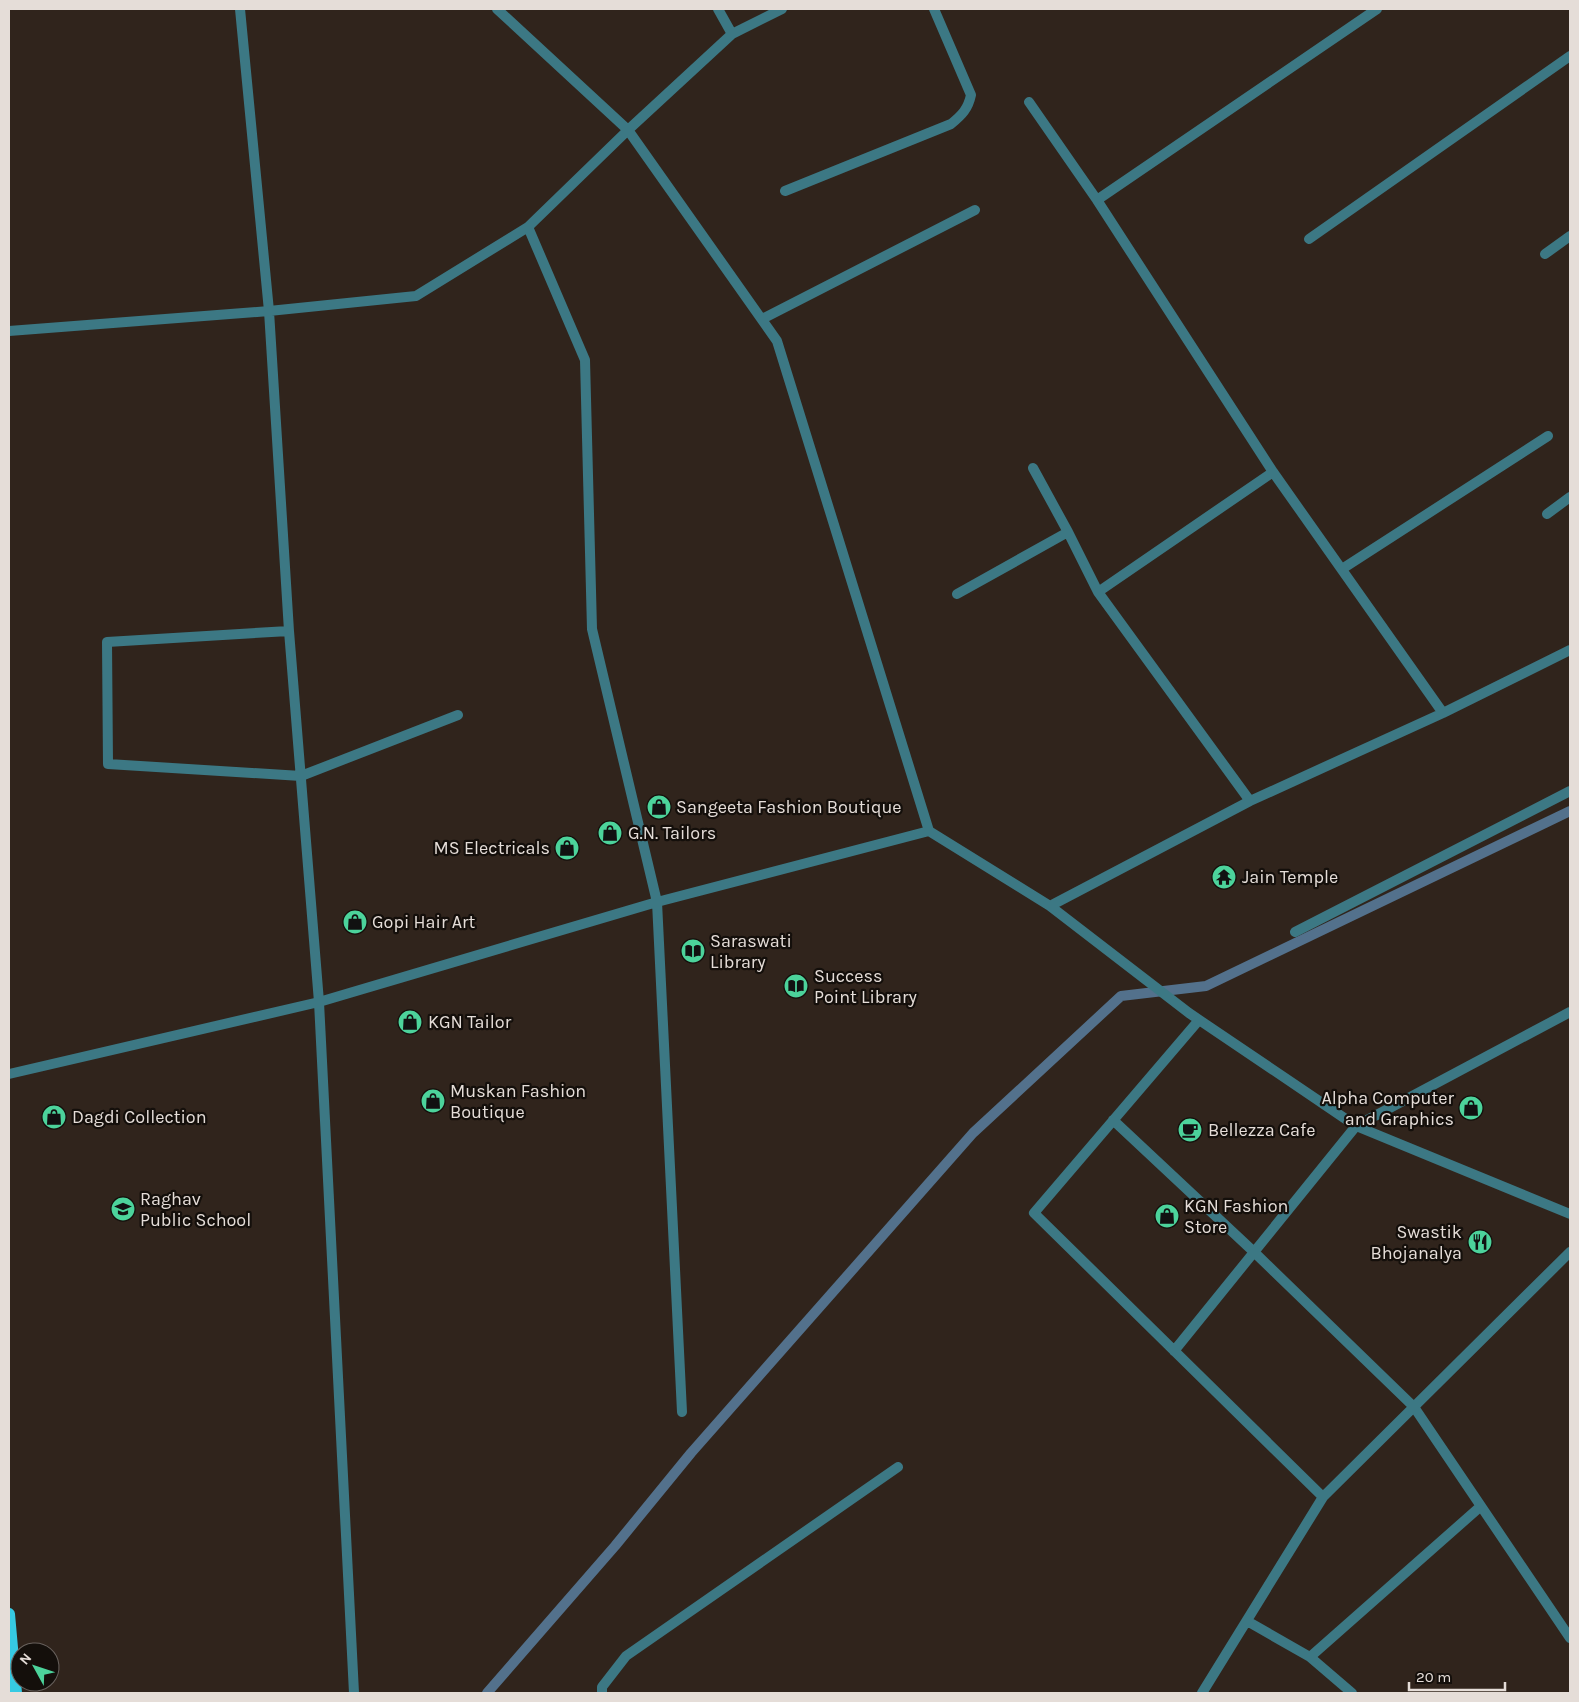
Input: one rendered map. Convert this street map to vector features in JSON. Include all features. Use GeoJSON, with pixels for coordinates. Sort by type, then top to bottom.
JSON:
{"type":"FeatureCollection","features":[{"type":"Feature","properties":{"kind":"main road"},"geometry":{"type":"LineString","coordinates":[[9,1614],[16,1693]]}},
{"type":"Feature","properties":{"kind":"street"},"geometry":{"type":"LineString","coordinates":[[240,9],[270,312],[289,631],[319,1002],[354,1693]]}},
{"type":"Feature","properties":{"kind":"street"},"geometry":{"type":"LineString","coordinates":[[497,9],[628,130],[777,341],[929,831],[1050,906],[1189,1013],[1356,1126],[1570,1214]]}},
{"type":"Feature","properties":{"kind":"street"},"geometry":{"type":"LineString","coordinates":[[718,9],[732,34]]}},
{"type":"Feature","properties":{"kind":"street"},"geometry":{"type":"LineString","coordinates":[[9,330],[270,312],[416,296],[528,228],[628,130],[732,34],[782,9]]}},
{"type":"Feature","properties":{"kind":"street"},"geometry":{"type":"LineString","coordinates":[[785,192],[951,124],[964,114],[971,95],[934,9]]}},
{"type":"Feature","properties":{"kind":"street"},"geometry":{"type":"LineString","coordinates":[[1097,200],[1377,9]]}},
{"type":"Feature","properties":{"kind":"street"},"geometry":{"type":"LineString","coordinates":[[1309,239],[1570,56]]}},
{"type":"Feature","properties":{"kind":"street"},"geometry":{"type":"LineString","coordinates":[[1029,102],[1097,200],[1273,472],[1443,713]]}},
{"type":"Feature","properties":{"kind":"street"},"geometry":{"type":"LineString","coordinates":[[762,319],[975,210]]}},
{"type":"Feature","properties":{"kind":"street"},"geometry":{"type":"LineString","coordinates":[[528,228],[585,360],[592,629],[656,902],[682,1412]]}},
{"type":"Feature","properties":{"kind":"street"},"geometry":{"type":"LineString","coordinates":[[1545,254],[1570,236]]}},
{"type":"Feature","properties":{"kind":"street"},"geometry":{"type":"LineString","coordinates":[[1342,569],[1548,436]]}},
{"type":"Feature","properties":{"kind":"street"},"geometry":{"type":"LineString","coordinates":[[1033,468],[1098,592],[1250,802]]}},
{"type":"Feature","properties":{"kind":"street"},"geometry":{"type":"LineString","coordinates":[[1098,592],[1273,472]]}},
{"type":"Feature","properties":{"kind":"street"},"geometry":{"type":"LineString","coordinates":[[1548,514],[1570,497]]}},
{"type":"Feature","properties":{"kind":"street"},"geometry":{"type":"LineString","coordinates":[[957,594],[1068,532]]}},
{"type":"Feature","properties":{"kind":"street"},"geometry":{"type":"LineString","coordinates":[[289,631],[106,642],[108,764],[301,776],[458,715]]}},
{"type":"Feature","properties":{"kind":"street"},"geometry":{"type":"LineString","coordinates":[[1050,906],[1250,802],[1443,713],[1570,650]]}},
{"type":"Feature","properties":{"kind":"street"},"geometry":{"type":"LineString","coordinates":[[1295,932],[1570,791]]}},
{"type":"Feature","properties":{"kind":"street"},"geometry":{"type":"LineString","coordinates":[[9,1074],[319,1002],[656,902],[929,831]]}},
{"type":"Feature","properties":{"kind":"street"},"geometry":{"type":"LineString","coordinates":[[1174,1351],[1356,1126],[1570,1012]]}},
{"type":"Feature","properties":{"kind":"street"},"geometry":{"type":"LineString","coordinates":[[1199,1020],[1034,1213],[1323,1497]]}},
{"type":"Feature","properties":{"kind":"street"},"geometry":{"type":"LineString","coordinates":[[1113,1120],[1254,1252],[1414,1407],[1570,1638]]}},
{"type":"Feature","properties":{"kind":"street"},"geometry":{"type":"LineString","coordinates":[[1202,1693],[1323,1497],[1570,1252]]}},
{"type":"Feature","properties":{"kind":"street"},"geometry":{"type":"LineString","coordinates":[[602,1693],[602,1687],[626,1656],[898,1467]]}},
{"type":"Feature","properties":{"kind":"street"},"geometry":{"type":"LineString","coordinates":[[1310,1657],[1480,1506]]}},
{"type":"Feature","properties":{"kind":"street"},"geometry":{"type":"LineString","coordinates":[[1247,1621],[1310,1657],[1352,1693]]}},
{"type":"Feature","properties":{"kind":"waterway"},"geometry":{"type":"LineString","coordinates":[[487,1693],[615,1546],[691,1453],[973,1133],[1121,996],[1206,986],[1570,811]]}},
{"type":"Feature","properties":{"kind":"place","name":"Sangeeta Fashion Boutique"},"geometry":{"type":"Point","coordinates":[659,807]}},
{"type":"Feature","properties":{"kind":"place","name":"G.N. Tailors"},"geometry":{"type":"Point","coordinates":[610,833]}},
{"type":"Feature","properties":{"kind":"place","name":"MS Electricals"},"geometry":{"type":"Point","coordinates":[567,848]}},
{"type":"Feature","properties":{"kind":"place","name":"Jain Temple"},"geometry":{"type":"Point","coordinates":[1224,877]}},
{"type":"Feature","properties":{"kind":"place","name":"Gopi Hair Art"},"geometry":{"type":"Point","coordinates":[355,922]}},
{"type":"Feature","properties":{"kind":"place","name":"Saraswati Library"},"geometry":{"type":"Point","coordinates":[693,951]}},
{"type":"Feature","properties":{"kind":"place","name":"Success Point Library"},"geometry":{"type":"Point","coordinates":[796,986]}},
{"type":"Feature","properties":{"kind":"place","name":"KGN Tailor"},"geometry":{"type":"Point","coordinates":[410,1022]}},
{"type":"Feature","properties":{"kind":"place","name":"Muskan Fashion Boutique"},"geometry":{"type":"Point","coordinates":[433,1101]}},
{"type":"Feature","properties":{"kind":"place","name":"Alpha Computer and Graphics"},"geometry":{"type":"Point","coordinates":[1471,1108]}},
{"type":"Feature","properties":{"kind":"place","name":"Dagdi Collection"},"geometry":{"type":"Point","coordinates":[54,1117]}},
{"type":"Feature","properties":{"kind":"place","name":"Bellezza Cafe"},"geometry":{"type":"Point","coordinates":[1190,1130]}},
{"type":"Feature","properties":{"kind":"place","name":"Raghav Public School"},"geometry":{"type":"Point","coordinates":[123,1209]}},
{"type":"Feature","properties":{"kind":"place","name":"KGN Fashion Store"},"geometry":{"type":"Point","coordinates":[1167,1216]}},
{"type":"Feature","properties":{"kind":"place","name":"Swastik Bhojanalya"},"geometry":{"type":"Point","coordinates":[1480,1242]}}]}
